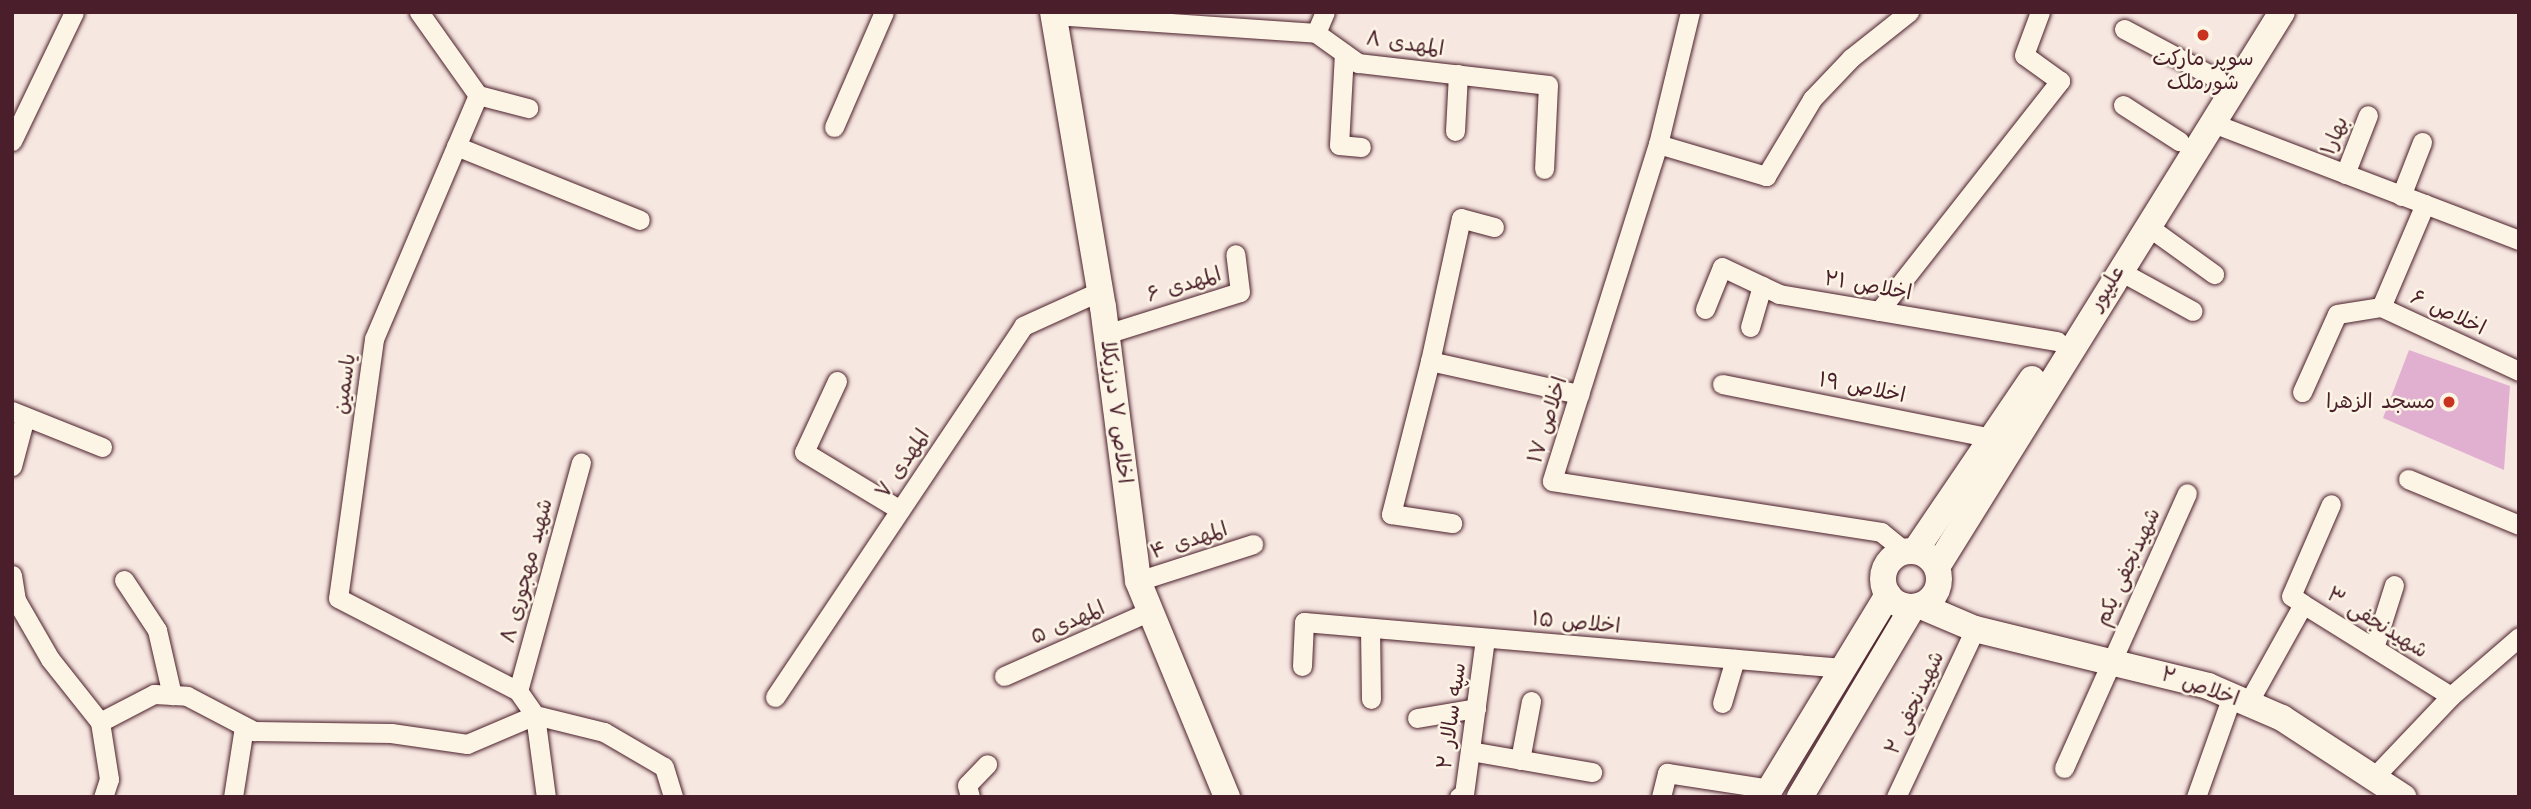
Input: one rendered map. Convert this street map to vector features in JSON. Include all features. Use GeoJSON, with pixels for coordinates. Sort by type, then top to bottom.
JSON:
{"type":"FeatureCollection","features":[{"type":"Feature","properties":{"kind":"main road","name":"علیپور"},"geometry":{"type":"LineString","coordinates":[[1937,567],[2146,225],[2202,119],[2218,79],[2260,12]]}},
{"type":"Feature","properties":{"kind":"main road","name":"علیپور"},"geometry":{"type":"LineString","coordinates":[[1888,595],[1886,569],[1911,552],[1993,438],[2057,341],[2179,141],[2202,119],[2282,12]]}},
{"type":"Feature","properties":{"kind":"main road","name":"اخلاص ۷ درزیکلا"},"geometry":{"type":"LineString","coordinates":[[1054,14],[1100,291],[1138,581],[1227,797]]}},
{"type":"Feature","properties":{"kind":"main road"},"geometry":{"type":"LineString","coordinates":[[1800,797],[1923,603],[1937,567],[1911,552]]}},
{"type":"Feature","properties":{"kind":"main road"},"geometry":{"type":"LineString","coordinates":[[1768,793],[1888,595]]}},
{"type":"Feature","properties":{"kind":"main road","name":"اخلاص ۲"},"geometry":{"type":"LineString","coordinates":[[1888,595],[1923,603],[1975,629],[2109,661],[2240,700],[2282,718],[2403,797]]}},
{"type":"Feature","properties":{"kind":"street"},"geometry":{"type":"LineString","coordinates":[[12,141],[74,12]]}},
{"type":"Feature","properties":{"kind":"street"},"geometry":{"type":"LineString","coordinates":[[419,12],[478,95],[528,108]]}},
{"type":"Feature","properties":{"kind":"street"},"geometry":{"type":"LineString","coordinates":[[834,127],[884,12]]}},
{"type":"Feature","properties":{"kind":"street"},"geometry":{"type":"LineString","coordinates":[[1054,14],[1316,33],[1325,12]]}},
{"type":"Feature","properties":{"kind":"street","name":"اخلاص ۱۷"},"geometry":{"type":"LineString","coordinates":[[1690,12],[1658,144],[1552,481],[1881,532],[1911,552]]}},
{"type":"Feature","properties":{"kind":"street"},"geometry":{"type":"LineString","coordinates":[[1658,144],[1766,176],[1812,99],[1851,58],[1909,12]]}},
{"type":"Feature","properties":{"kind":"street"},"geometry":{"type":"LineString","coordinates":[[1880,311],[2060,81],[2024,55],[2040,12]]}},
{"type":"Feature","properties":{"kind":"street"},"geometry":{"type":"LineString","coordinates":[[2124,29],[2218,79]]}},
{"type":"Feature","properties":{"kind":"street","name":"المهدی ۸"},"geometry":{"type":"LineString","coordinates":[[1316,33],[1358,63],[1548,85],[1544,169]]}},
{"type":"Feature","properties":{"kind":"street"},"geometry":{"type":"LineString","coordinates":[[1344,53],[1339,145],[1361,147]]}},
{"type":"Feature","properties":{"kind":"street"},"geometry":{"type":"LineString","coordinates":[[1454,131],[1458,75]]}},
{"type":"Feature","properties":{"kind":"street","name":"یاسمین"},"geometry":{"type":"LineString","coordinates":[[478,95],[374,339],[338,598],[518,691]]}},
{"type":"Feature","properties":{"kind":"street"},"geometry":{"type":"LineString","coordinates":[[2123,105],[2179,141]]}},
{"type":"Feature","properties":{"kind":"street","name":"بهار۱"},"geometry":{"type":"LineString","coordinates":[[2344,174],[2368,115]]}},
{"type":"Feature","properties":{"kind":"street"},"geometry":{"type":"LineString","coordinates":[[2202,119],[2519,240]]}},
{"type":"Feature","properties":{"kind":"street"},"geometry":{"type":"LineString","coordinates":[[2402,195],[2422,142]]}},
{"type":"Feature","properties":{"kind":"street"},"geometry":{"type":"LineString","coordinates":[[456,146],[640,220]]}},
{"type":"Feature","properties":{"kind":"street","name":"اخلاص ۶"},"geometry":{"type":"LineString","coordinates":[[2424,205],[2381,306],[2519,372]]}},
{"type":"Feature","properties":{"kind":"street"},"geometry":{"type":"LineString","coordinates":[[1452,523],[1391,514],[1430,361],[1461,218],[1494,227]]}},
{"type":"Feature","properties":{"kind":"street"},"geometry":{"type":"LineString","coordinates":[[2146,225],[2214,274]]}},
{"type":"Feature","properties":{"kind":"street","name":"المهدی ۶"},"geometry":{"type":"LineString","coordinates":[[1106,334],[1240,292],[1235,254]]}},
{"type":"Feature","properties":{"kind":"street","name":"اخلاص ۲۱"},"geometry":{"type":"LineString","coordinates":[[1705,309],[1722,267],[1779,294],[2057,341]]}},
{"type":"Feature","properties":{"kind":"street"},"geometry":{"type":"LineString","coordinates":[[2118,270],[2193,311]]}},
{"type":"Feature","properties":{"kind":"street"},"geometry":{"type":"LineString","coordinates":[[1749,327],[1762,286]]}},
{"type":"Feature","properties":{"kind":"street","name":"المهدی ۷"},"geometry":{"type":"LineString","coordinates":[[775,697],[1023,326],[1100,291]]}},
{"type":"Feature","properties":{"kind":"street"},"geometry":{"type":"LineString","coordinates":[[2302,391],[2337,314],[2381,306]]}},
{"type":"Feature","properties":{"kind":"street"},"geometry":{"type":"LineString","coordinates":[[1430,361],[1579,394]]}},
{"type":"Feature","properties":{"kind":"street"},"geometry":{"type":"LineString","coordinates":[[837,381],[804,452],[900,510]]}},
{"type":"Feature","properties":{"kind":"street","name":"اخلاص ۱۹"},"geometry":{"type":"LineString","coordinates":[[1722,384],[1993,438]]}},
{"type":"Feature","properties":{"kind":"street"},"geometry":{"type":"LineString","coordinates":[[12,466],[19,414],[102,447]]}},
{"type":"Feature","properties":{"kind":"street","name":"شهید مهجوری ۸"},"geometry":{"type":"LineString","coordinates":[[518,691],[580,463]]}},
{"type":"Feature","properties":{"kind":"street"},"geometry":{"type":"LineString","coordinates":[[2408,479],[2519,525]]}},
{"type":"Feature","properties":{"kind":"street","name":"شهیدنجفی یکم"},"geometry":{"type":"LineString","coordinates":[[2064,768],[2109,661],[2187,493]]}},
{"type":"Feature","properties":{"kind":"street"},"geometry":{"type":"LineString","coordinates":[[2303,604],[2291,596],[2331,504]]}},
{"type":"Feature","properties":{"kind":"street","name":"المهدی ۴"},"geometry":{"type":"LineString","coordinates":[[1138,581],[1253,544]]}},
{"type":"Feature","properties":{"kind":"street"},"geometry":{"type":"LineString","coordinates":[[12,575],[16,600],[50,659],[100,722],[109,779],[103,797]]}},
{"type":"Feature","properties":{"kind":"street"},"geometry":{"type":"LineString","coordinates":[[124,580],[157,630],[172,695]]}},
{"type":"Feature","properties":{"kind":"street"},"geometry":{"type":"LineString","coordinates":[[2374,648],[2394,585]]}},
{"type":"Feature","properties":{"kind":"street","name":"شهیدنجفی ۳"},"geometry":{"type":"LineString","coordinates":[[2196,797],[2240,700],[2303,604],[2451,696]]}},
{"type":"Feature","properties":{"kind":"street","name":"المهدی ۵"},"geometry":{"type":"LineString","coordinates":[[1004,676],[1150,611]]}},
{"type":"Feature","properties":{"kind":"street","name":"اخلاص ۱۵"},"geometry":{"type":"LineString","coordinates":[[1302,666],[1304,622],[1843,668]]}},
{"type":"Feature","properties":{"kind":"street"},"geometry":{"type":"LineString","coordinates":[[1370,628],[1370,699]]}},
{"type":"Feature","properties":{"kind":"street","name":"شهیدنجفی ۲"},"geometry":{"type":"LineString","coordinates":[[1896,797],[1975,629]]}},
{"type":"Feature","properties":{"kind":"street"},"geometry":{"type":"LineString","coordinates":[[2373,778],[2451,696],[2519,637]]}},
{"type":"Feature","properties":{"kind":"street","name":"سپه سالار ۲"},"geometry":{"type":"LineString","coordinates":[[1459,797],[1471,751],[1485,639]]}},
{"type":"Feature","properties":{"kind":"street"},"geometry":{"type":"LineString","coordinates":[[1723,704],[1735,659]]}},
{"type":"Feature","properties":{"kind":"street"},"geometry":{"type":"LineString","coordinates":[[518,691],[535,715],[546,797]]}},
{"type":"Feature","properties":{"kind":"street"},"geometry":{"type":"LineString","coordinates":[[100,722],[154,694],[172,695],[187,696],[254,732],[391,733],[467,744],[535,715],[604,732],[664,766],[673,797]]}},
{"type":"Feature","properties":{"kind":"street"},"geometry":{"type":"LineString","coordinates":[[1520,760],[1531,701]]}},
{"type":"Feature","properties":{"kind":"street"},"geometry":{"type":"LineString","coordinates":[[1417,718],[1476,708]]}},
{"type":"Feature","properties":{"kind":"street"},"geometry":{"type":"LineString","coordinates":[[233,797],[244,727]]}},
{"type":"Feature","properties":{"kind":"street"},"geometry":{"type":"LineString","coordinates":[[1471,751],[1592,772]]}},
{"type":"Feature","properties":{"kind":"street"},"geometry":{"type":"LineString","coordinates":[[970,797],[967,785],[987,764]]}},
{"type":"Feature","properties":{"kind":"street"},"geometry":{"type":"LineString","coordinates":[[1661,797],[1667,773],[1768,793]]}},
{"type":"Feature","properties":{"kind":"building","name":"مسجد الزهرا"},"geometry":{"type":"Polygon","coordinates":[[[2409,350],[2510,386],[2504,470],[2383,418],[2409,350]]]}},
{"type":"Feature","properties":{"kind":"place","name":"سوپر مارکت شورملک"},"geometry":{"type":"Point","coordinates":[2203,35]}},
{"type":"Feature","properties":{"kind":"place","name":"مسجد الزهرا"},"geometry":{"type":"Point","coordinates":[2449,402]}}]}
